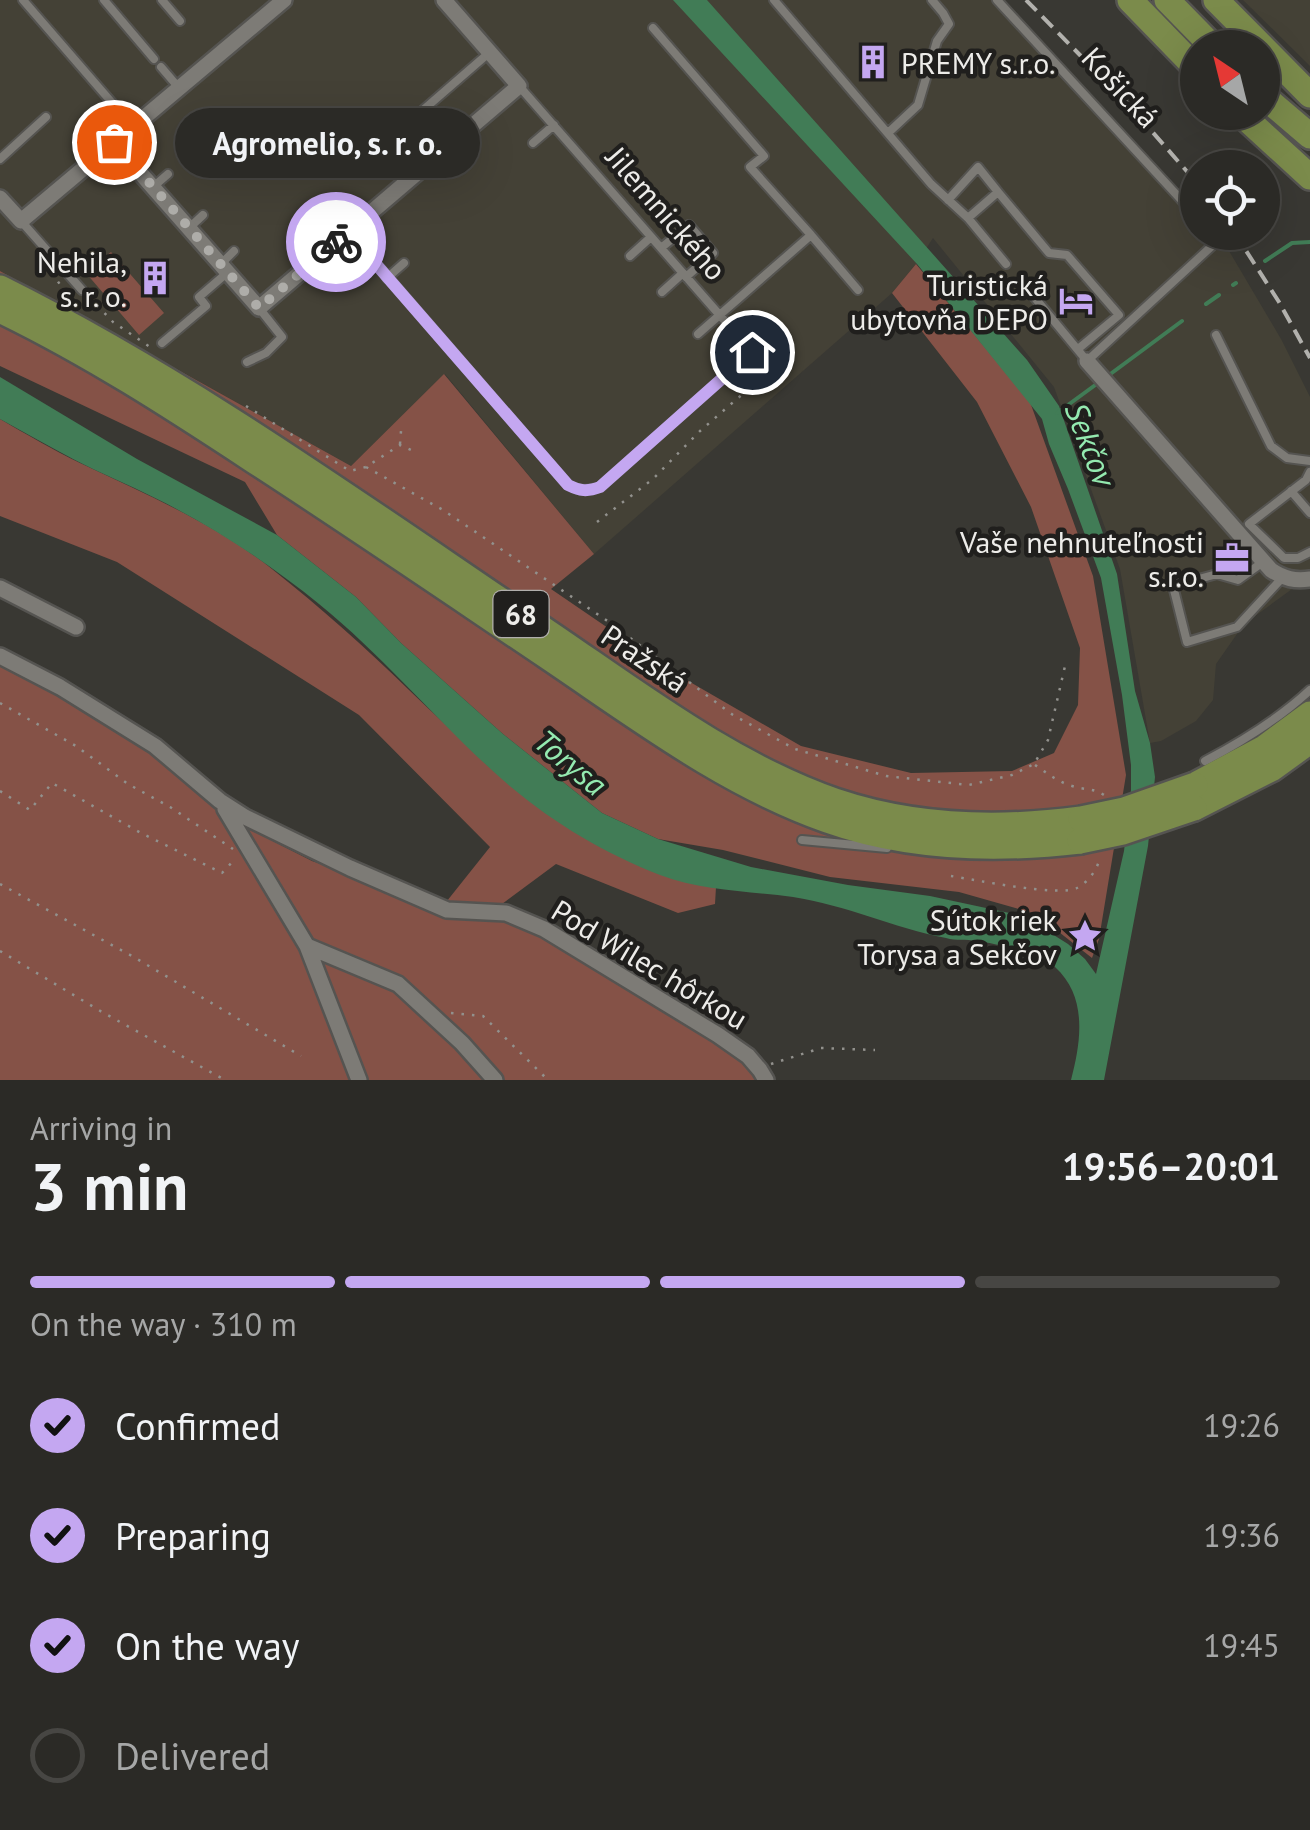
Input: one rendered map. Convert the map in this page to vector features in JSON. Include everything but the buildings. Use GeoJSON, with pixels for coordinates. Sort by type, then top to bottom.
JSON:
{"type":"FeatureCollection","features":[{"type":"Feature","properties":{"kind":"main road"},"geometry":{"type":"LineString","coordinates":[[1130,0],[1180,51]]}},
{"type":"Feature","properties":{"kind":"main road"},"geometry":{"type":"LineString","coordinates":[[1148,0],[1180,32]]}},
{"type":"Feature","properties":{"kind":"main road"},"geometry":{"type":"LineString","coordinates":[[1167,0],[1196,30]]}},
{"type":"Feature","properties":{"kind":"main road"},"geometry":{"type":"LineString","coordinates":[[1216,0],[1310,95]]}},
{"type":"Feature","properties":{"kind":"main road"},"geometry":{"type":"LineString","coordinates":[[1280,110],[1310,136]]}},
{"type":"Feature","properties":{"kind":"main road"},"geometry":{"type":"LineString","coordinates":[[1260,130],[1307,170]]}},
{"type":"Feature","properties":{"kind":"main road"},"geometry":{"type":"LineString","coordinates":[[1276,130],[1307,170]]}},
{"type":"Feature","properties":{"kind":"main road","name":"Pražská"},"geometry":{"type":"LineString","coordinates":[[0,288],[190,394],[664,735],[750,787],[828,821],[934,844],[997,848],[1081,830]]}},
{"type":"Feature","properties":{"kind":"main road","name":"Pražská"},"geometry":{"type":"LineString","coordinates":[[0,310],[113,370],[361,519]]}},
{"type":"Feature","properties":{"kind":"main road","name":"Pražská"},"geometry":{"type":"LineString","coordinates":[[475,596],[733,754],[773,774],[823,796],[869,810],[952,825],[1123,832],[1194,797],[1272,768],[1310,741]]}},
{"type":"Feature","properties":{"kind":"main road","name":"Pražská"},"geometry":{"type":"LineString","coordinates":[[1194,797],[1310,714]]}},
{"type":"Feature","properties":{"kind":"street"},"geometry":{"type":"LineString","coordinates":[[3,206],[21,221],[284,0]]}},
{"type":"Feature","properties":{"kind":"street","name":"Jilemnického"},"geometry":{"type":"LineString","coordinates":[[444,0],[519,86]]}},
{"type":"Feature","properties":{"kind":"street"},"geometry":{"type":"LineString","coordinates":[[114,142],[259,308],[519,86]]}},
{"type":"Feature","properties":{"kind":"street"},"geometry":{"type":"LineString","coordinates":[[1093,367],[1264,562],[1282,578],[1310,579]]}},
{"type":"Feature","properties":{"kind":"street"},"geometry":{"type":"LineString","coordinates":[[0,588],[76,627]]}},
{"type":"Feature","properties":{"kind":"street","name":"Pod Wilec hôrkou"},"geometry":{"type":"LineString","coordinates":[[0,656],[60,687],[155,746],[245,817],[447,910],[506,914],[544,929],[718,1035],[748,1056],[763,1075]]}},
{"type":"Feature","properties":{"kind":"street","name":"Pod Wilec hôrkou"},"geometry":{"type":"LineString","coordinates":[[220,801],[307,946],[359,1080]]}},
{"type":"Feature","properties":{"kind":"street"},"geometry":{"type":"LineString","coordinates":[[307,946],[398,984],[462,1043],[495,1080]]}},
{"type":"Feature","properties":{"kind":"lane"},"geometry":{"type":"LineString","coordinates":[[23,0],[133,127]]}},
{"type":"Feature","properties":{"kind":"lane"},"geometry":{"type":"LineString","coordinates":[[104,0],[178,88]]}},
{"type":"Feature","properties":{"kind":"lane"},"geometry":{"type":"LineString","coordinates":[[162,0],[180,22]]}},
{"type":"Feature","properties":{"kind":"lane"},"geometry":{"type":"LineString","coordinates":[[774,0],[1006,264]]}},
{"type":"Feature","properties":{"kind":"lane"},"geometry":{"type":"LineString","coordinates":[[888,132],[918,105],[937,41],[950,24],[932,0]]}},
{"type":"Feature","properties":{"kind":"lane","name":"Košická"},"geometry":{"type":"LineString","coordinates":[[998,0],[1180,198]]}},
{"type":"Feature","properties":{"kind":"lane"},"geometry":{"type":"LineString","coordinates":[[653,28],[764,156],[750,166],[858,290]]}},
{"type":"Feature","properties":{"kind":"lane"},"geometry":{"type":"LineString","coordinates":[[415,117],[490,52]]}},
{"type":"Feature","properties":{"kind":"lane","name":"Jilemnického"},"geometry":{"type":"LineString","coordinates":[[519,86],[752,352]]}},
{"type":"Feature","properties":{"kind":"lane"},"geometry":{"type":"LineString","coordinates":[[0,160],[46,117]]}},
{"type":"Feature","properties":{"kind":"lane"},"geometry":{"type":"LineString","coordinates":[[533,143],[554,126]]}},
{"type":"Feature","properties":{"kind":"lane"},"geometry":{"type":"LineString","coordinates":[[948,200],[976,164],[1049,253],[1067,255],[1119,315],[1093,367]]}},
{"type":"Feature","properties":{"kind":"lane"},"geometry":{"type":"LineString","coordinates":[[153,187],[168,174]]}},
{"type":"Feature","properties":{"kind":"lane"},"geometry":{"type":"LineString","coordinates":[[968,218],[998,192]]}},
{"type":"Feature","properties":{"kind":"lane"},"geometry":{"type":"LineString","coordinates":[[320,200],[568,485],[579,490],[600,487],[752,352]]}},
{"type":"Feature","properties":{"kind":"lane"},"geometry":{"type":"LineString","coordinates":[[189,228],[203,215]]}},
{"type":"Feature","properties":{"kind":"lane"},"geometry":{"type":"LineString","coordinates":[[21,221],[82,290]]}},
{"type":"Feature","properties":{"kind":"lane"},"geometry":{"type":"LineString","coordinates":[[302,223],[327,250]]}},
{"type":"Feature","properties":{"kind":"lane"},"geometry":{"type":"LineString","coordinates":[[661,248],[689,225],[713,253],[662,292]]}},
{"type":"Feature","properties":{"kind":"lane"},"geometry":{"type":"LineString","coordinates":[[698,334],[811,235]]}},
{"type":"Feature","properties":{"kind":"lane"},"geometry":{"type":"LineString","coordinates":[[630,256],[651,237]]}},
{"type":"Feature","properties":{"kind":"lane"},"geometry":{"type":"LineString","coordinates":[[1093,367],[1208,250]]}},
{"type":"Feature","properties":{"kind":"lane"},"geometry":{"type":"LineString","coordinates":[[159,347],[206,306],[199,297],[234,252]]}},
{"type":"Feature","properties":{"kind":"lane"},"geometry":{"type":"LineString","coordinates":[[387,278],[404,263]]}},
{"type":"Feature","properties":{"kind":"lane"},"geometry":{"type":"LineString","coordinates":[[1030,292],[1093,367]]}},
{"type":"Feature","properties":{"kind":"lane"},"geometry":{"type":"LineString","coordinates":[[248,362],[282,337],[259,308]]}},
{"type":"Feature","properties":{"kind":"lane"},"geometry":{"type":"LineString","coordinates":[[1216,335],[1271,446],[1287,458],[1310,461]]}},
{"type":"Feature","properties":{"kind":"lane"},"geometry":{"type":"LineString","coordinates":[[1310,472],[1306,480],[1249,524],[1284,558],[1298,558],[1310,552]]}},
{"type":"Feature","properties":{"kind":"lane"},"geometry":{"type":"LineString","coordinates":[[1291,491],[1310,513]]}},
{"type":"Feature","properties":{"kind":"lane"},"geometry":{"type":"LineString","coordinates":[[1264,562],[1238,580],[1218,574],[1172,586],[1187,642],[1237,628],[1282,578]]}},
{"type":"Feature","properties":{"kind":"lane"},"geometry":{"type":"LineString","coordinates":[[1205,760],[1244,740],[1310,690]]}},
{"type":"Feature","properties":{"kind":"lane"},"geometry":{"type":"LineString","coordinates":[[802,840],[903,850],[934,844]]}},
{"type":"Feature","properties":{"kind":"path"},"geometry":{"type":"LineString","coordinates":[[50,271],[78,311]]}},
{"type":"Feature","properties":{"kind":"path"},"geometry":{"type":"LineString","coordinates":[[82,290],[113,322],[159,347]]}},
{"type":"Feature","properties":{"kind":"path"},"geometry":{"type":"LineString","coordinates":[[596,522],[652,478],[768,372],[752,352]]}},
{"type":"Feature","properties":{"kind":"path"},"geometry":{"type":"LineString","coordinates":[[247,406],[350,471],[366,467],[400,445]]}},
{"type":"Feature","properties":{"kind":"path"},"geometry":{"type":"LineString","coordinates":[[400,445],[401,431]]}},
{"type":"Feature","properties":{"kind":"path"},"geometry":{"type":"LineString","coordinates":[[400,445],[411,450]]}},
{"type":"Feature","properties":{"kind":"path"},"geometry":{"type":"LineString","coordinates":[[366,467],[443,510],[609,622],[733,714],[795,748],[886,776],[969,785],[1012,775],[1034,764],[1048,740],[1065,666]]}},
{"type":"Feature","properties":{"kind":"path"},"geometry":{"type":"LineString","coordinates":[[0,704],[76,746],[240,855],[222,873],[52,783],[30,810],[0,791]]}},
{"type":"Feature","properties":{"kind":"path"},"geometry":{"type":"LineString","coordinates":[[0,884],[301,1056]]}},
{"type":"Feature","properties":{"kind":"path"},"geometry":{"type":"LineString","coordinates":[[0,952],[225,1080]]}},
{"type":"Feature","properties":{"kind":"path"},"geometry":{"type":"LineString","coordinates":[[436,1019],[452,1013],[483,1016],[548,1080]]}},
{"type":"Feature","properties":{"kind":"path"},"geometry":{"type":"LineString","coordinates":[[763,1075],[821,1048],[875,1050]]}},
{"type":"Feature","properties":{"kind":"shaded area"},"geometry":{"type":"Polygon","coordinates":[[[0,0],[1003,0],[1180,193],[1180,250],[1228,250],[1281,339],[1310,397],[1310,576],[1244,624],[1216,664],[1213,700],[1196,721],[1150,743],[1120,569],[1054,387],[933,238],[892,293],[594,554],[445,374],[351,466],[0,271],[0,0]]]}},
{"type":"Feature","properties":{"kind":"shaded area"},"geometry":{"type":"Polygon","coordinates":[[[673,0],[707,0],[1027,360],[1059,406],[1117,574],[1135,691],[1155,777],[1148,846],[1104,1080],[1071,1080],[1079,1035],[1077,1006],[1066,979],[1048,962],[1006,947],[927,934],[813,901],[676,880],[601,848],[563,826],[511,787],[344,626],[281,574],[198,521],[0,419],[0,377],[137,459],[277,535],[356,597],[503,734],[602,813],[658,839],[751,867],[1014,914],[1068,944],[1096,974],[1124,851],[1131,765],[1101,578],[1042,419],[917,264],[673,0]]]}},
{"type":"Feature","properties":{"kind":"shaded area"},"geometry":{"type":"Polygon","coordinates":[[[1243,0],[1310,0],[1310,66],[1280,36],[1280,30],[1273,30],[1243,0]]]}},
{"type":"Feature","properties":{"kind":"shaded area"},"geometry":{"type":"Polygon","coordinates":[[[111,252],[164,313],[139,335],[86,273],[111,252]]]}},
{"type":"Feature","properties":{"kind":"shaded area"},"geometry":{"type":"Polygon","coordinates":[[[916,264],[1030,402],[1093,576],[1126,775],[1099,939],[1092,958],[1036,914],[959,892],[830,877],[723,850],[658,839],[602,813],[503,734],[356,597],[277,535],[245,482],[0,366],[0,271],[351,466],[444,374],[594,554],[551,589],[671,671],[801,746],[911,773],[1012,771],[1054,753],[1078,705],[1080,648],[1031,507],[977,402],[892,293],[916,264]]]}},
{"type":"Feature","properties":{"kind":"shaded area"},"geometry":{"type":"Polygon","coordinates":[[[0,419],[179,511],[250,553],[342,628],[512,785],[568,827],[651,870],[716,887],[715,904],[678,913],[556,864],[498,907],[716,1039],[756,1070],[761,1080],[0,1080],[0,649],[44,668],[193,766],[225,812],[312,861],[443,906],[490,847],[359,715],[117,562],[0,516],[0,419]]]}},
{"type":"Feature","properties":{"kind":"waterway"},"geometry":{"type":"LineString","coordinates":[[1265,261],[1292,243],[1310,242]]}},
{"type":"Feature","properties":{"kind":"waterway"},"geometry":{"type":"LineString","coordinates":[[1206,304],[1219,295]]}},
{"type":"Feature","properties":{"kind":"waterway"},"geometry":{"type":"LineString","coordinates":[[1105,378],[1182,321]]}},
{"type":"Feature","properties":{"kind":"waterway","name":"Sekčov"},"geometry":{"type":"LineString","coordinates":[[1057,413],[1098,383]]}},
{"type":"Feature","properties":{"kind":"railway"},"geometry":{"type":"LineString","coordinates":[[1026,0],[1180,163]]}},
{"type":"Feature","properties":{"kind":"railway"},"geometry":{"type":"LineString","coordinates":[[1246,250],[1310,358]]}},
{"type":"Feature","properties":{"kind":"way so far"},"geometry":{"type":"LineString","coordinates":[[114,142],[259,308],[336,242]]}},
{"type":"Feature","properties":{"kind":"place","name":"PREMY s.r.o."},"geometry":{"type":"Point","coordinates":[873,62]}},
{"type":"Feature","properties":{"kind":"place","name":"Agromelio, s. r. o."},"geometry":{"type":"Point","coordinates":[114,142]}},
{"type":"Feature","properties":{"kind":"place","name":"Nehila, s. r. o."},"geometry":{"type":"Point","coordinates":[155,278]}},
{"type":"Feature","properties":{"kind":"place","name":"Turistická ubytovňa DEPO"},"geometry":{"type":"Point","coordinates":[1076,301]}},
{"type":"Feature","properties":{"kind":"place","name":"Vaše nehnuteľnosti s.r.o."},"geometry":{"type":"Point","coordinates":[1232,558]}},
{"type":"Feature","properties":{"kind":"place","name":"Sútok riek Torysa a Sekčov"},"geometry":{"type":"Point","coordinates":[1085,936]}},
{"type":"Feature","properties":{"kind":"route"},"geometry":{"type":"LineString","coordinates":[[336,242],[348,232],[568,485],[579,490],[600,487],[752,352]]}},
{"type":"Feature","properties":{"kind":"water label","name":"Torysa"},"geometry":{"type":"Point","coordinates":[571,762]}}]}
